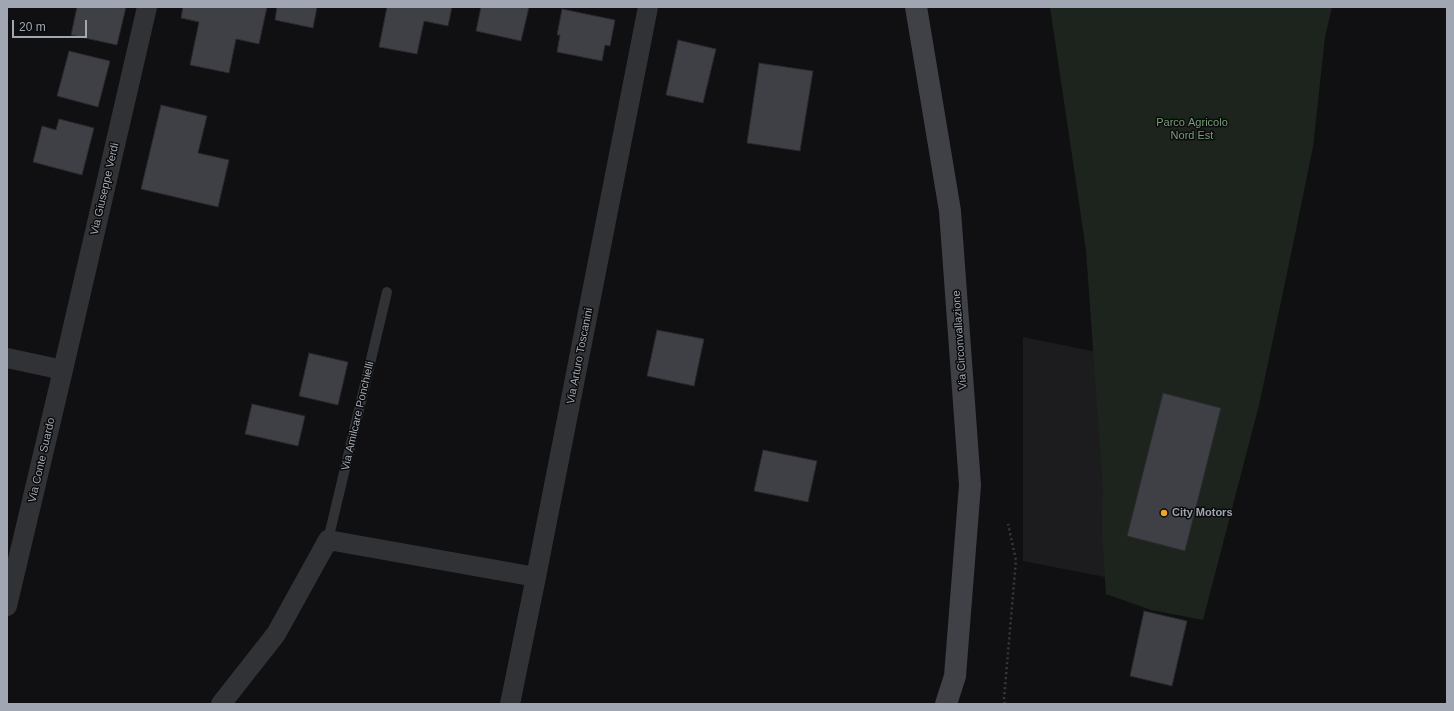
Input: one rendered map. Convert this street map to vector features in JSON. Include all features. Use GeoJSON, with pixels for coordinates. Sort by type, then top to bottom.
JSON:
{"type":"FeatureCollection","features":[{"type":"Feature","properties":{"kind":"main road","name":"Via Circonvallazione"},"geometry":{"type":"LineString","coordinates":[[916,7],[950,211],[970,484],[955,676],[946,704]]}},
{"type":"Feature","properties":{"kind":"main road","name":"Via Circonvallazione"},"geometry":{"type":"LineString","coordinates":[[955,676],[963,704]]}},
{"type":"Feature","properties":{"kind":"street","name":"Via Giuseppe Verdi"},"geometry":{"type":"LineString","coordinates":[[63,370],[147,7]]}},
{"type":"Feature","properties":{"kind":"street","name":"Via Arturo Toscanini"},"geometry":{"type":"LineString","coordinates":[[510,704],[648,7]]}},
{"type":"Feature","properties":{"kind":"street"},"geometry":{"type":"LineString","coordinates":[[7,358],[63,370]]}},
{"type":"Feature","properties":{"kind":"street","name":"Via Conte Suardo"},"geometry":{"type":"LineString","coordinates":[[7,606],[63,370]]}},
{"type":"Feature","properties":{"kind":"street"},"geometry":{"type":"LineString","coordinates":[[328,540],[536,577]]}},
{"type":"Feature","properties":{"kind":"street","name":"Via Amilcare Ponchielli"},"geometry":{"type":"LineString","coordinates":[[221,704],[276,634],[328,540]]}},
{"type":"Feature","properties":{"kind":"lane","name":"Via Amilcare Ponchielli"},"geometry":{"type":"LineString","coordinates":[[328,540],[387,292]]}},
{"type":"Feature","properties":{"kind":"path"},"geometry":{"type":"LineString","coordinates":[[1005,704],[1004,699],[1016,560],[1008,524]]}},
{"type":"Feature","properties":{"kind":"shaded area"},"geometry":{"type":"Polygon","coordinates":[[[1023,337],[1258,385],[1207,597],[1023,561],[1023,337]]]}},
{"type":"Feature","properties":{"kind":"green space","name":"Parco Agricolo Nord Est"},"geometry":{"type":"Polygon","coordinates":[[[1050,7],[1332,7],[1325,37],[1313,147],[1286,278],[1259,405],[1203,620],[1151,610],[1106,594],[1102,532],[1103,490],[1086,250],[1050,7]]]}},
{"type":"Feature","properties":{"kind":"building"},"geometry":{"type":"Polygon","coordinates":[[[77,7],[126,7],[117,45],[71,35],[77,7]]]}},
{"type":"Feature","properties":{"kind":"building"},"geometry":{"type":"Polygon","coordinates":[[[183,7],[267,7],[259,44],[236,39],[229,73],[190,65],[199,22],[181,18],[183,7]]]}},
{"type":"Feature","properties":{"kind":"building"},"geometry":{"type":"Polygon","coordinates":[[[277,7],[317,7],[313,28],[275,20],[277,7]]]}},
{"type":"Feature","properties":{"kind":"building"},"geometry":{"type":"Polygon","coordinates":[[[387,7],[452,7],[448,26],[424,21],[417,54],[379,47],[387,7]]]}},
{"type":"Feature","properties":{"kind":"building"},"geometry":{"type":"Polygon","coordinates":[[[481,7],[529,7],[521,41],[476,31],[481,7]]]}},
{"type":"Feature","properties":{"kind":"building"},"geometry":{"type":"Polygon","coordinates":[[[562,9],[615,20],[610,46],[605,45],[602,61],[557,52],[560,35],[557,35],[562,9]]]}},
{"type":"Feature","properties":{"kind":"building"},"geometry":{"type":"Polygon","coordinates":[[[678,40],[716,49],[703,103],[666,95],[678,40]]]}},
{"type":"Feature","properties":{"kind":"building"},"geometry":{"type":"Polygon","coordinates":[[[69,51],[110,61],[98,107],[57,96],[69,51]]]}},
{"type":"Feature","properties":{"kind":"building"},"geometry":{"type":"Polygon","coordinates":[[[759,63],[813,71],[800,151],[747,143],[759,63]]]}},
{"type":"Feature","properties":{"kind":"building"},"geometry":{"type":"Polygon","coordinates":[[[161,105],[207,116],[198,153],[229,160],[218,207],[141,189],[161,105]]]}},
{"type":"Feature","properties":{"kind":"building"},"geometry":{"type":"Polygon","coordinates":[[[59,119],[94,128],[82,175],[33,162],[42,126],[56,130],[59,119]]]}},
{"type":"Feature","properties":{"kind":"building"},"geometry":{"type":"Polygon","coordinates":[[[657,330],[704,339],[694,386],[647,376],[657,330]]]}},
{"type":"Feature","properties":{"kind":"building"},"geometry":{"type":"Polygon","coordinates":[[[309,353],[348,362],[338,405],[299,396],[309,353]]]}},
{"type":"Feature","properties":{"kind":"building"},"geometry":{"type":"Polygon","coordinates":[[[1163,393],[1221,408],[1185,551],[1127,536],[1163,393]]]}},
{"type":"Feature","properties":{"kind":"building"},"geometry":{"type":"Polygon","coordinates":[[[252,404],[305,416],[298,446],[245,434],[252,404]]]}},
{"type":"Feature","properties":{"kind":"building"},"geometry":{"type":"Polygon","coordinates":[[[763,450],[817,461],[808,502],[754,491],[763,450]]]}},
{"type":"Feature","properties":{"kind":"building"},"geometry":{"type":"Polygon","coordinates":[[[1144,611],[1187,621],[1172,686],[1130,676],[1144,611]]]}},
{"type":"Feature","properties":{"kind":"place","name":"City Motors"},"geometry":{"type":"Point","coordinates":[1164,513]}}]}
